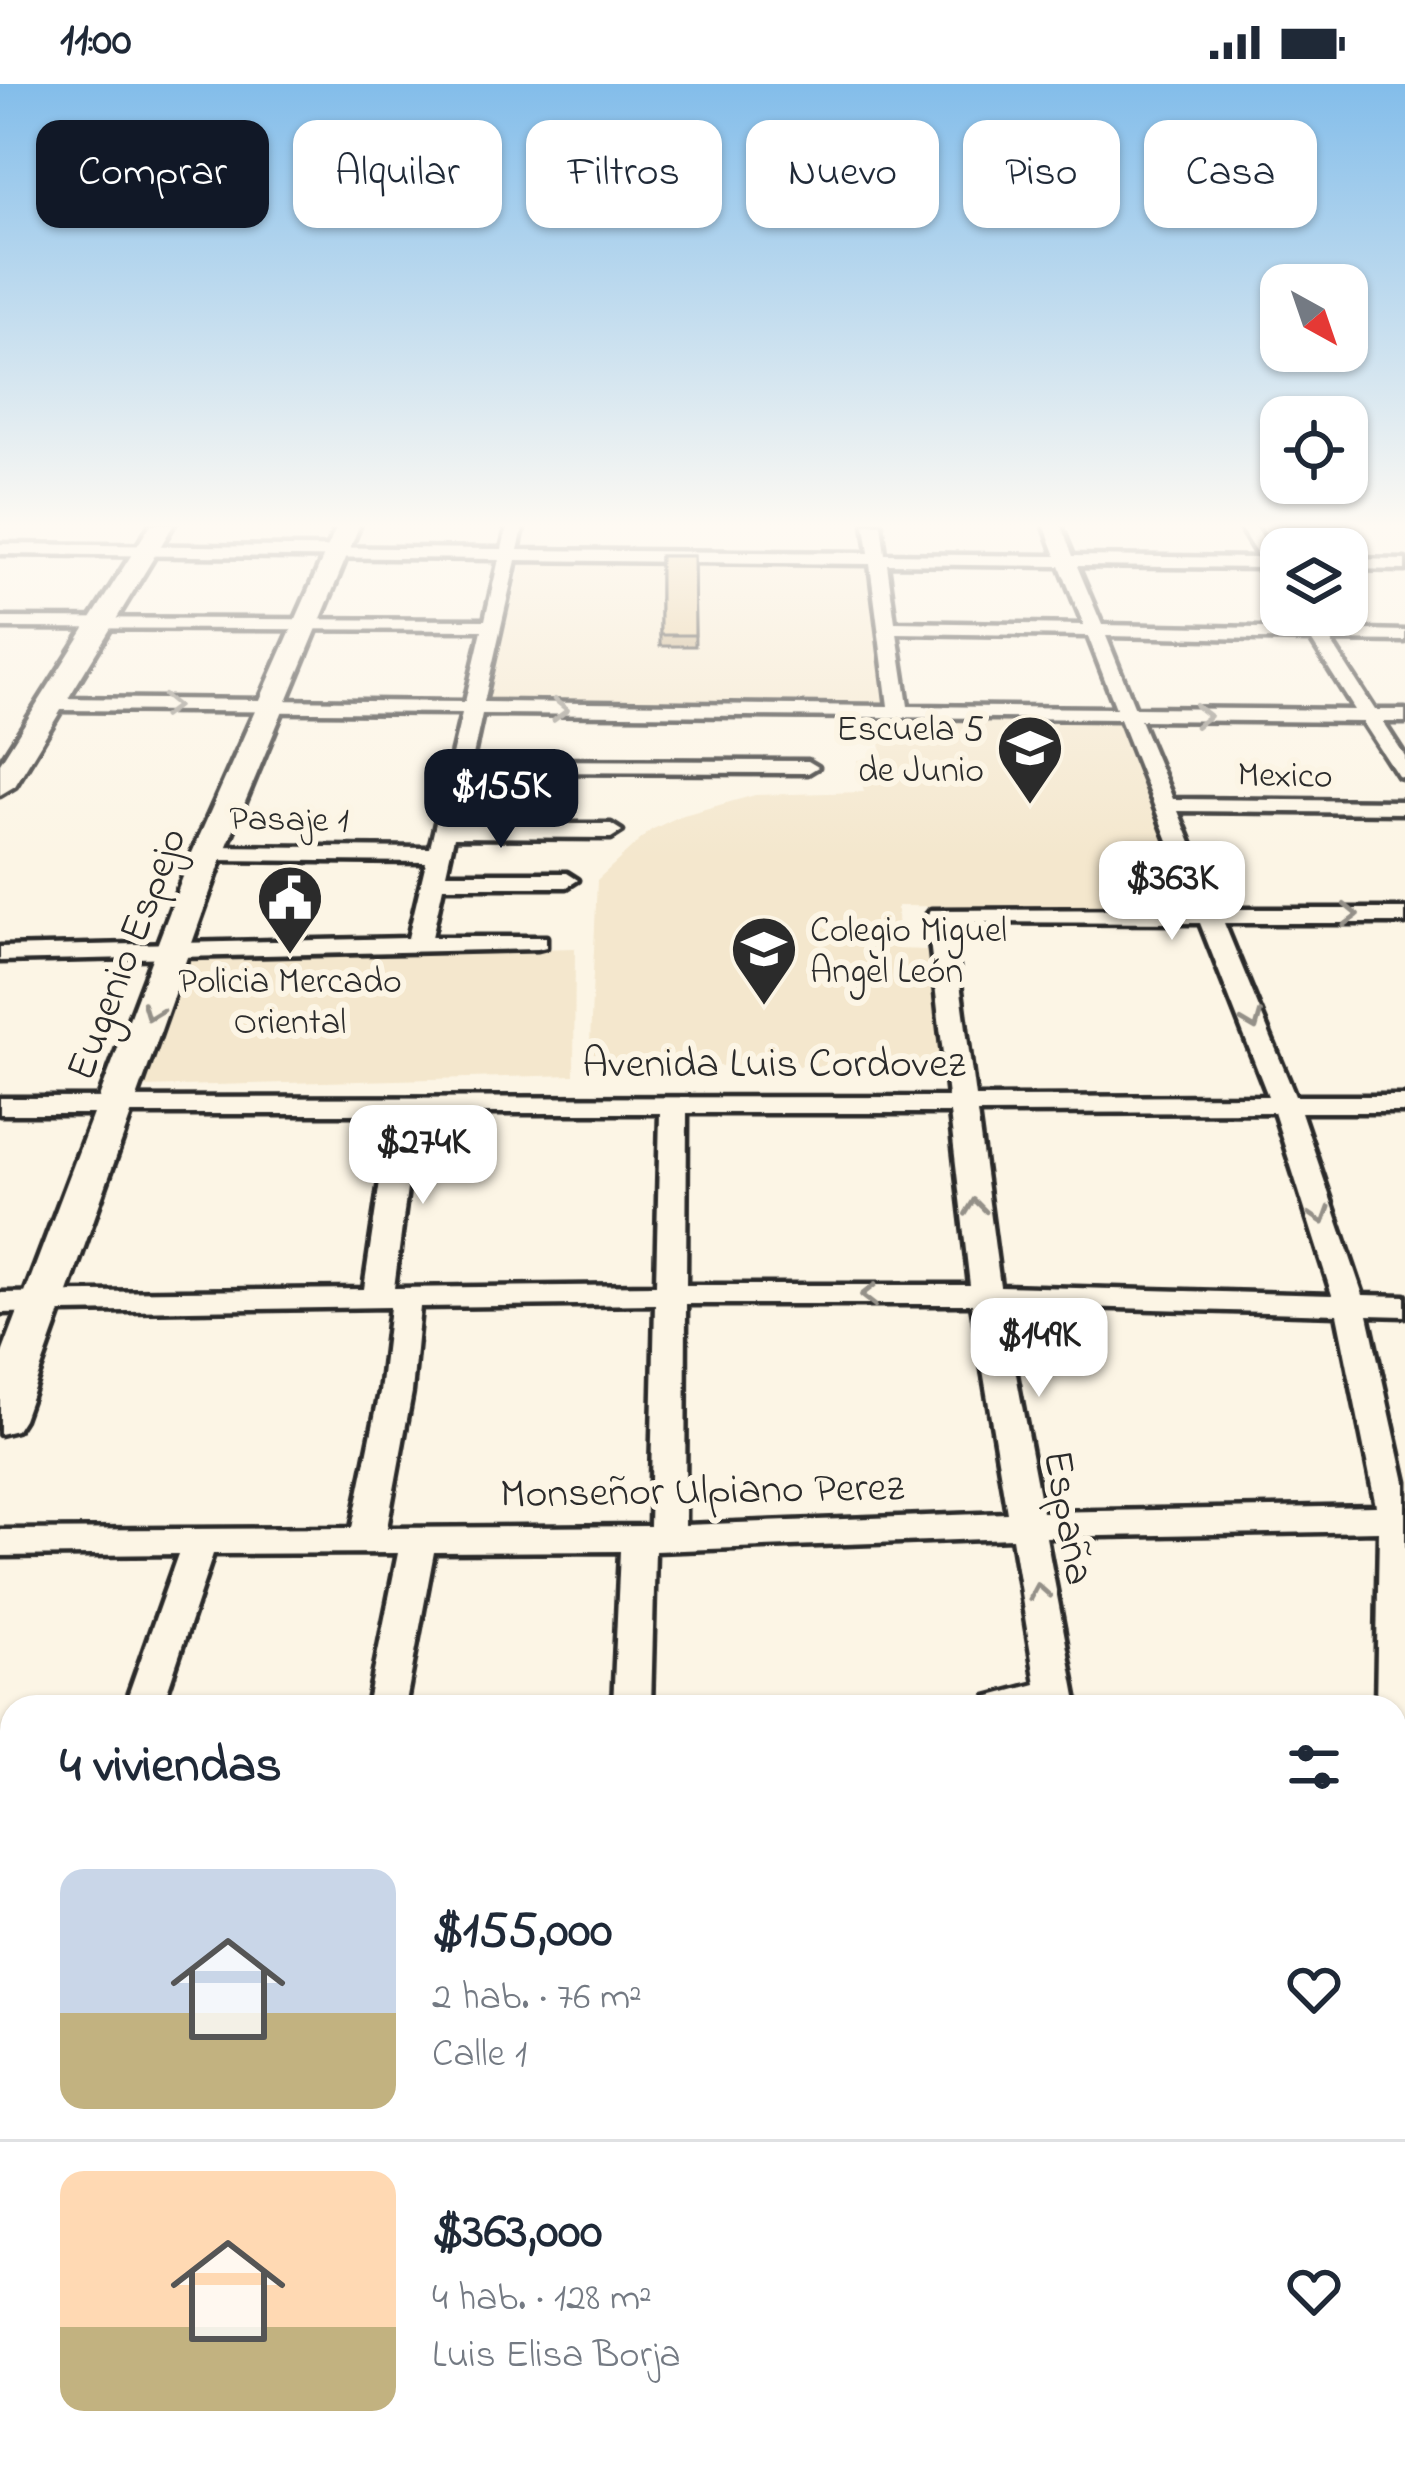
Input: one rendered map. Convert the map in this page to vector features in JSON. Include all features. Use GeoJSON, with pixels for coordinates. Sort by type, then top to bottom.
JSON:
{"type":"FeatureCollection","features":[{"type":"Feature","properties":{"kind":"street"},"geometry":{"type":"LineString","coordinates":[[0,786],[96,635]]}},
{"type":"Feature","properties":{"kind":"street","name":"Eugenio Espejo"},"geometry":{"type":"LineString","coordinates":[[0,1419],[208,853],[299,635]]}},
{"type":"Feature","properties":{"kind":"street"},"geometry":{"type":"LineString","coordinates":[[419,942],[462,766],[471,709],[493,635]]}},
{"type":"Feature","properties":{"kind":"street"},"geometry":{"type":"LineString","coordinates":[[890,635],[899,713]]}},
{"type":"Feature","properties":{"kind":"street"},"geometry":{"type":"LineString","coordinates":[[1097,635],[1286,1105],[1351,1306],[1400,1519],[1395,1695]]}},
{"type":"Feature","properties":{"kind":"street"},"geometry":{"type":"LineString","coordinates":[[1318,636],[1405,772]]}},
{"type":"Feature","properties":{"kind":"street"},"geometry":{"type":"LineString","coordinates":[[1368,636],[1405,636]]}},
{"type":"Feature","properties":{"kind":"street"},"geometry":{"type":"LineString","coordinates":[[53,704],[1405,716]]}},
{"type":"Feature","properties":{"kind":"street"},"geometry":{"type":"LineString","coordinates":[[462,766],[808,766]]}},
{"type":"Feature","properties":{"kind":"street","name":"Mexico"},"geometry":{"type":"LineString","coordinates":[[1165,805],[1405,807]]}},
{"type":"Feature","properties":{"kind":"street"},"geometry":{"type":"LineString","coordinates":[[446,830],[611,831]]}},
{"type":"Feature","properties":{"kind":"street","name":"Pasaje 1"},"geometry":{"type":"LineString","coordinates":[[208,853],[440,855]]}},
{"type":"Feature","properties":{"kind":"street"},"geometry":{"type":"LineString","coordinates":[[435,880],[567,880]]}},
{"type":"Feature","properties":{"kind":"street"},"geometry":{"type":"LineString","coordinates":[[1210,913],[1405,916]]}},
{"type":"Feature","properties":{"kind":"street","name":"España"},"geometry":{"type":"LineString","coordinates":[[1057,1695],[986,1295],[939,915],[1210,913]]}},
{"type":"Feature","properties":{"kind":"street"},"geometry":{"type":"LineString","coordinates":[[0,954],[538,941]]}},
{"type":"Feature","properties":{"kind":"street","name":"Avenida Luis Cordovez"},"geometry":{"type":"LineString","coordinates":[[0,1106],[404,1108],[963,1101],[1405,1104]]}},
{"type":"Feature","properties":{"kind":"street"},"geometry":{"type":"LineString","coordinates":[[633,1695],[673,1294],[674,1102]]}},
{"type":"Feature","properties":{"kind":"street"},"geometry":{"type":"LineString","coordinates":[[367,1539],[396,1393],[392,1296],[404,1108]]}},
{"type":"Feature","properties":{"kind":"street"},"geometry":{"type":"LineString","coordinates":[[0,1303],[673,1294],[986,1295],[1405,1306]]}},
{"type":"Feature","properties":{"kind":"street","name":"Monseñor Ulpiano Perez"},"geometry":{"type":"LineString","coordinates":[[0,1543],[652,1538],[1400,1519]]}},
{"type":"Feature","properties":{"kind":"street"},"geometry":{"type":"LineString","coordinates":[[388,1695],[419,1537]]}},
{"type":"Feature","properties":{"kind":"street"},"geometry":{"type":"LineString","coordinates":[[147,1695],[201,1538]]}},
{"type":"Feature","properties":{"kind":"shaded area"},"geometry":{"type":"Polygon","coordinates":[[[503,635],[877,635],[885,703],[486,701],[503,635]]]}},
{"type":"Feature","properties":{"kind":"shaded area"},"geometry":{"type":"Polygon","coordinates":[[[875,718],[1121,719],[1190,909],[897,906],[898,949],[928,950],[946,1066],[589,1066],[597,880],[651,830],[680,816],[755,795],[864,792],[857,760],[883,760],[875,718]]]}},
{"type":"Feature","properties":{"kind":"shaded area"},"geometry":{"type":"Polygon","coordinates":[[[575,948],[574,1075],[142,1087],[182,958],[575,948]]]}},
{"type":"Feature","properties":{"kind":"place","name":"Escuela 5 de Junio"},"geometry":{"type":"Point","coordinates":[1030,807]}},
{"type":"Feature","properties":{"kind":"place","name":"Policia Mercado Oriental"},"geometry":{"type":"Point","coordinates":[290,957]}},
{"type":"Feature","properties":{"kind":"place","name":"Colegio Miguel Angel León"},"geometry":{"type":"Point","coordinates":[764,1008]}}]}
